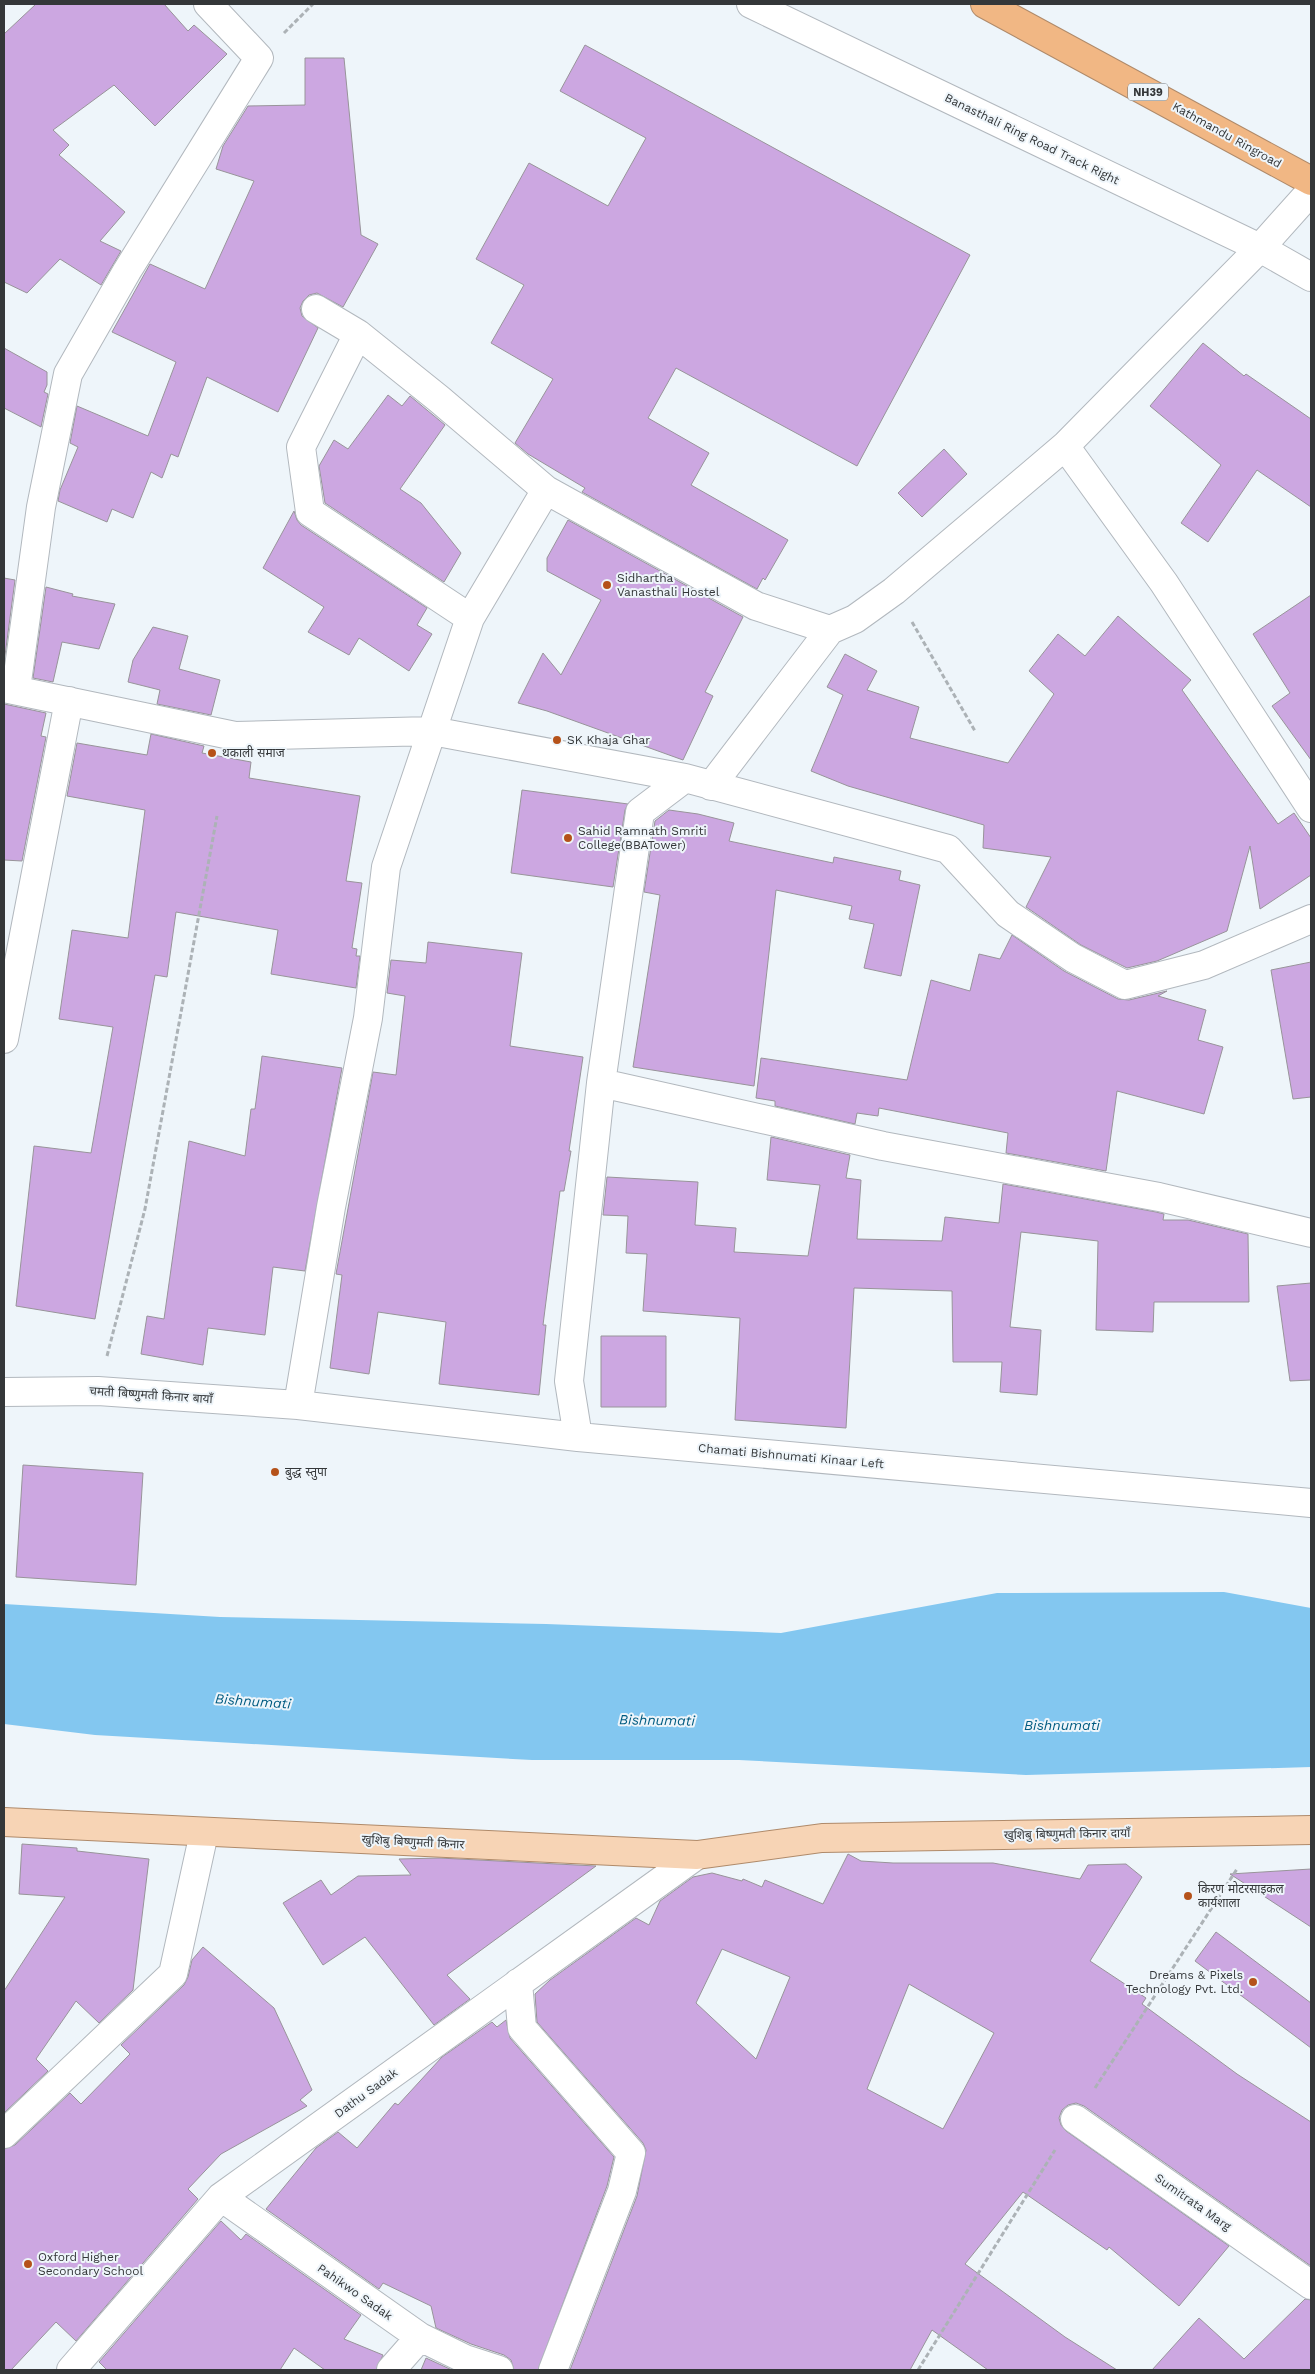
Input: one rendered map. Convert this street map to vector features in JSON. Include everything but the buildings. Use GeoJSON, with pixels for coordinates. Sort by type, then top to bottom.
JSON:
{"type":"FeatureCollection","features":[{"type":"Feature","properties":{"kind":"highway","name":"Kathmandu Ringroad"},"geometry":{"type":"LineString","coordinates":[[985,4],[1311,181]]}},
{"type":"Feature","properties":{"kind":"main road","name":"खुशिबु बिष्णुमती किनार"},"geometry":{"type":"LineString","coordinates":[[4,1822],[697,1855],[822,1838]]}},
{"type":"Feature","properties":{"kind":"main road","name":"खुशिबु बिष्णुमती किनार दायाँ"},"geometry":{"type":"LineString","coordinates":[[822,1838],[1311,1830]]}},
{"type":"Feature","properties":{"kind":"street"},"geometry":{"type":"LineString","coordinates":[[208,4],[259,58],[128,271],[68,374],[41,507],[10,689],[235,736],[432,732],[685,778],[948,850],[1008,914],[1073,958],[1126,985],[1204,965],[1311,919]]}},
{"type":"Feature","properties":{"kind":"street","name":"Banasthali Ring Road Track Right"},"geometry":{"type":"LineString","coordinates":[[751,4],[1260,248],[1311,277]]}},
{"type":"Feature","properties":{"kind":"street"},"geometry":{"type":"LineString","coordinates":[[711,786],[830,630],[856,619],[894,591],[1066,446],[1260,248],[1311,192]]}},
{"type":"Feature","properties":{"kind":"street"},"geometry":{"type":"LineString","coordinates":[[316,309],[358,334],[439,399],[546,490],[756,606],[830,630]]}},
{"type":"Feature","properties":{"kind":"street"},"geometry":{"type":"LineString","coordinates":[[358,334],[302,446],[310,512],[470,618]]}},
{"type":"Feature","properties":{"kind":"street"},"geometry":{"type":"LineString","coordinates":[[1066,446],[1164,583],[1311,808]]}},
{"type":"Feature","properties":{"kind":"street"},"geometry":{"type":"LineString","coordinates":[[298,1405],[331,1207],[368,1018],[386,867],[470,618],[546,490]]}},
{"type":"Feature","properties":{"kind":"street"},"geometry":{"type":"LineString","coordinates":[[4,1039],[69,701]]}},
{"type":"Feature","properties":{"kind":"street"},"geometry":{"type":"LineString","coordinates":[[578,1437],[569,1381],[601,1083],[640,812],[685,778]]}},
{"type":"Feature","properties":{"kind":"street"},"geometry":{"type":"LineString","coordinates":[[601,1083],[883,1146],[1159,1197],[1311,1233]]}},
{"type":"Feature","properties":{"kind":"street","name":"चमती बिष्णुमती किनार बायाँ"},"geometry":{"type":"LineString","coordinates":[[4,1392],[98,1391],[298,1405]]}},
{"type":"Feature","properties":{"kind":"street","name":"Chamati Bishnumati Kinaar Left"},"geometry":{"type":"LineString","coordinates":[[298,1405],[578,1437],[1311,1503]]}},
{"type":"Feature","properties":{"kind":"street"},"geometry":{"type":"LineString","coordinates":[[4,2134],[173,1974],[204,1833]]}},
{"type":"Feature","properties":{"kind":"street","name":"Dathu Sadak"},"geometry":{"type":"LineString","coordinates":[[71,2370],[221,2197],[697,1855]]}},
{"type":"Feature","properties":{"kind":"street"},"geometry":{"type":"LineString","coordinates":[[518,1983],[522,2028],[631,2153],[622,2191],[553,2370]]}},
{"type":"Feature","properties":{"kind":"street","name":"Sumitrata Marg"},"geometry":{"type":"LineString","coordinates":[[1075,2118],[1311,2285]]}},
{"type":"Feature","properties":{"kind":"street","name":"Pahikwo Sadak"},"geometry":{"type":"LineString","coordinates":[[221,2197],[420,2337],[465,2359],[499,2370]]}},
{"type":"Feature","properties":{"kind":"street"},"geometry":{"type":"LineString","coordinates":[[391,2370],[420,2337]]}},
{"type":"Feature","properties":{"kind":"path"},"geometry":{"type":"LineString","coordinates":[[894,591],[975,731]]}},
{"type":"Feature","properties":{"kind":"path"},"geometry":{"type":"LineString","coordinates":[[98,1391],[145,1209],[217,816]]}},
{"type":"Feature","properties":{"kind":"water","name":"Bishnumati"},"geometry":{"type":"Polygon","coordinates":[[[1224,1592],[1311,1608],[1311,1767],[1026,1775],[739,1760],[532,1760],[95,1735],[4,1724],[4,1604],[220,1617],[546,1624],[781,1633],[997,1593],[1224,1592]]]}},
{"type":"Feature","properties":{"kind":"place","name":"Sidhartha Vanasthali Hostel"},"geometry":{"type":"Point","coordinates":[607,585]}},
{"type":"Feature","properties":{"kind":"place","name":"SK Khaja Ghar"},"geometry":{"type":"Point","coordinates":[557,740]}},
{"type":"Feature","properties":{"kind":"place","name":"थकाली समाज"},"geometry":{"type":"Point","coordinates":[212,753]}},
{"type":"Feature","properties":{"kind":"place","name":"Sahid Ramnath Smriti College(BBATower)"},"geometry":{"type":"Point","coordinates":[568,838]}},
{"type":"Feature","properties":{"kind":"place","name":"बुद्ध स्तुपा"},"geometry":{"type":"Point","coordinates":[275,1472]}},
{"type":"Feature","properties":{"kind":"place","name":"किरण मोटरसाइकल कार्यशाला"},"geometry":{"type":"Point","coordinates":[1188,1896]}},
{"type":"Feature","properties":{"kind":"place","name":"Dreams & Pixels Technology Pvt. Ltd."},"geometry":{"type":"Point","coordinates":[1253,1982]}},
{"type":"Feature","properties":{"kind":"place","name":"Oxford Higher Secondary School"},"geometry":{"type":"Point","coordinates":[28,2264]}}]}
